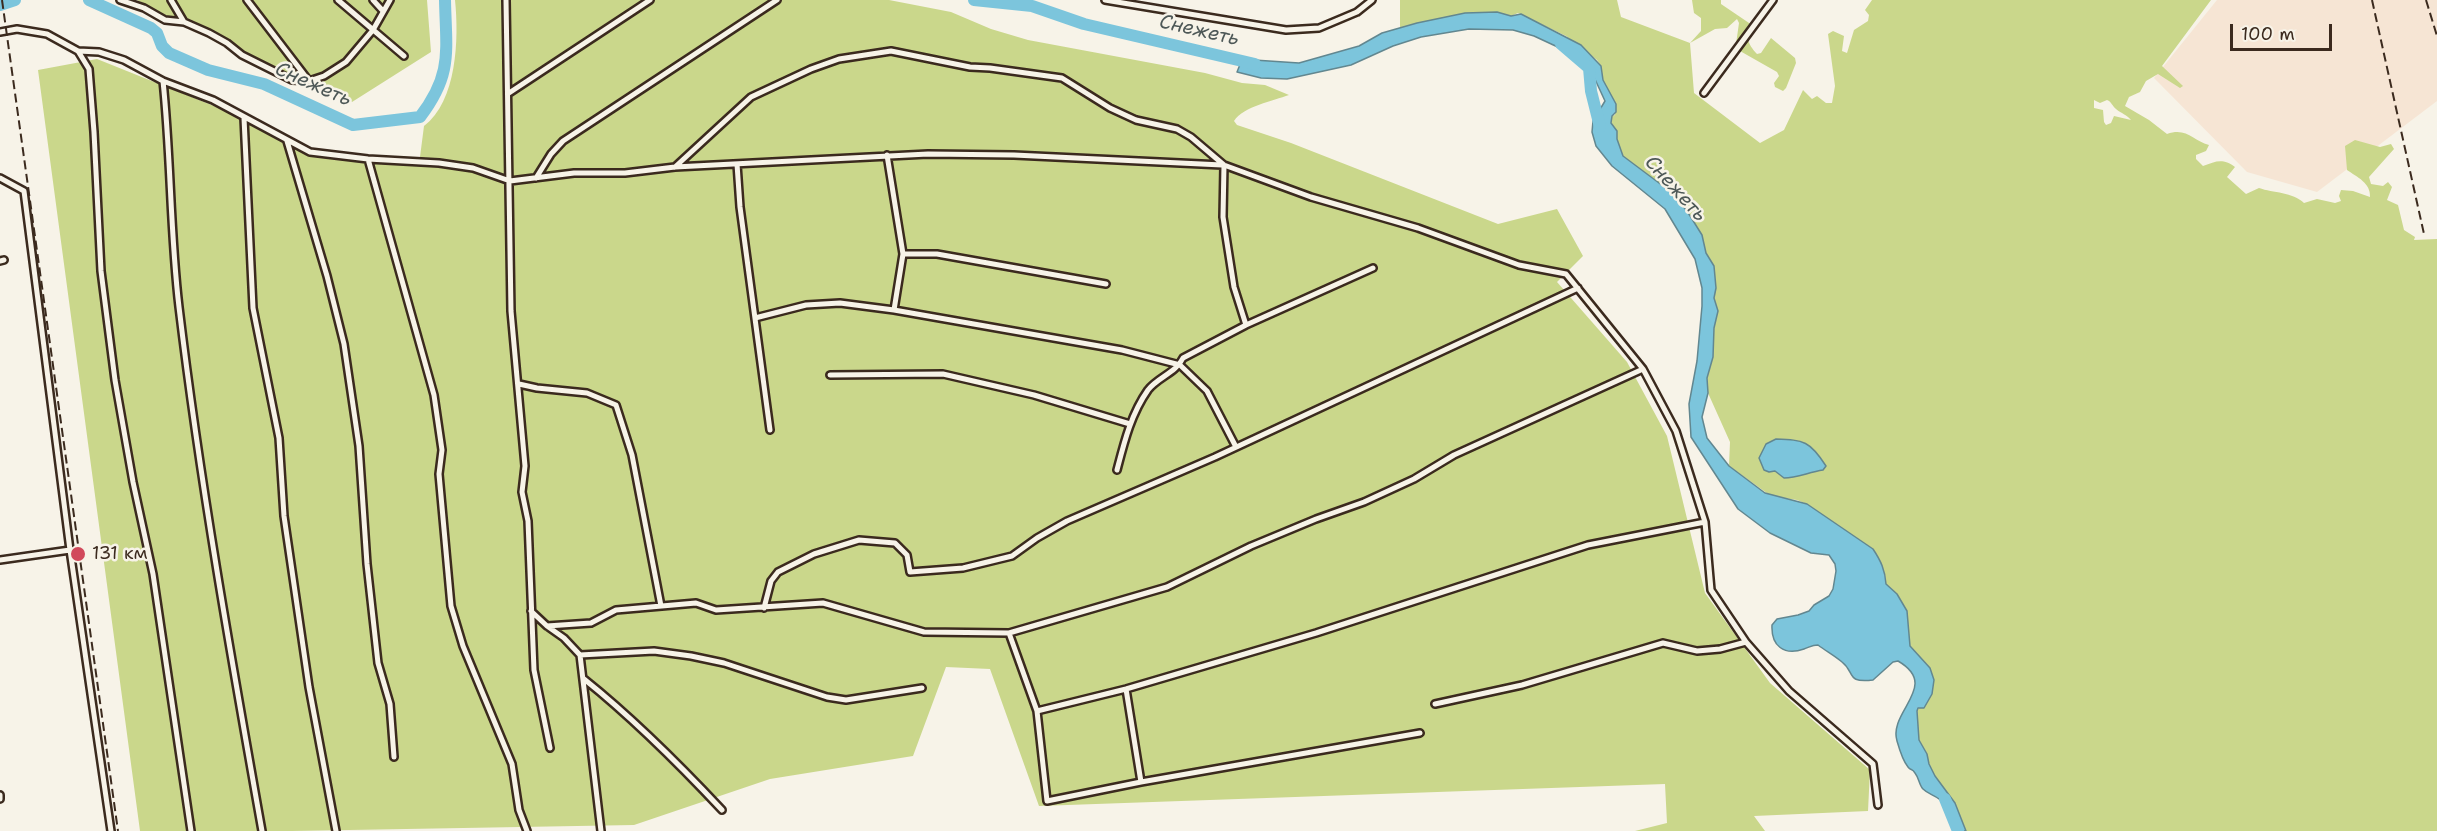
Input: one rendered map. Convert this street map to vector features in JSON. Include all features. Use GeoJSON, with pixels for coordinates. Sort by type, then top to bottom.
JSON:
{"type":"FeatureCollection","features":[{"type":"Feature","properties":{"kind":"street"},"geometry":{"type":"LineString","coordinates":[[120,0],[144,8],[165,20],[184,22],[208,33],[227,43],[242,55],[292,80],[309,81],[324,76],[346,62],[373,30],[390,0]]}},
{"type":"Feature","properties":{"kind":"street"},"geometry":{"type":"LineString","coordinates":[[171,0],[184,22]]}},
{"type":"Feature","properties":{"kind":"street"},"geometry":{"type":"LineString","coordinates":[[247,0],[309,81]]}},
{"type":"Feature","properties":{"kind":"street"},"geometry":{"type":"LineString","coordinates":[[338,0],[404,56]]}},
{"type":"Feature","properties":{"kind":"street"},"geometry":{"type":"LineString","coordinates":[[373,0],[383,11]]}},
{"type":"Feature","properties":{"kind":"street"},"geometry":{"type":"LineString","coordinates":[[512,0],[506,1],[511,311],[525,466],[522,492],[528,521],[534,670],[550,748]]}},
{"type":"Feature","properties":{"kind":"street"},"geometry":{"type":"LineString","coordinates":[[508,93],[650,0]]}},
{"type":"Feature","properties":{"kind":"street"},"geometry":{"type":"LineString","coordinates":[[536,178],[562,141],[777,0]]}},
{"type":"Feature","properties":{"kind":"street"},"geometry":{"type":"LineString","coordinates":[[1105,0],[1286,30],[1319,28],[1358,12],[1372,0]]}},
{"type":"Feature","properties":{"kind":"street"},"geometry":{"type":"LineString","coordinates":[[1704,93],[1773,0]]}},
{"type":"Feature","properties":{"kind":"street"},"geometry":{"type":"LineString","coordinates":[[0,32],[17,29],[47,34],[78,51],[99,52],[124,60],[163,81],[213,100],[310,152],[368,159],[439,163],[473,168],[510,180],[574,173],[626,173],[675,167],[887,155],[1014,155],[1224,165],[1311,197],[1418,228],[1519,265],[1566,274],[1643,369],[1676,431],[1705,522],[1711,590],[1746,642],[1789,691],[1873,764],[1878,806]]}},
{"type":"Feature","properties":{"kind":"street"},"geometry":{"type":"LineString","coordinates":[[78,51],[88,69],[94,132],[101,272],[115,380],[133,482],[153,574],[191,831]]}},
{"type":"Feature","properties":{"kind":"street"},"geometry":{"type":"LineString","coordinates":[[675,167],[751,97],[838,59],[891,51],[969,67],[1062,78],[1110,108],[1136,120],[1178,129],[1224,165]]}},
{"type":"Feature","properties":{"kind":"street"},"geometry":{"type":"LineString","coordinates":[[163,81],[169,138],[179,306],[228,637],[262,831]]}},
{"type":"Feature","properties":{"kind":"street"},"geometry":{"type":"LineString","coordinates":[[244,118],[253,308],[279,438],[289,551],[309,687],[336,831]]}},
{"type":"Feature","properties":{"kind":"street"},"geometry":{"type":"LineString","coordinates":[[287,140],[327,276],[344,344],[359,446],[367,564],[378,663],[390,704],[394,757]]}},
{"type":"Feature","properties":{"kind":"street"},"geometry":{"type":"LineString","coordinates":[[887,155],[903,254],[894,310]]}},
{"type":"Feature","properties":{"kind":"street"},"geometry":{"type":"LineString","coordinates":[[368,159],[434,395],[442,450],[439,474],[451,606],[463,646],[512,764],[519,810],[527,831]]}},
{"type":"Feature","properties":{"kind":"street"},"geometry":{"type":"LineString","coordinates":[[737,164],[740,207],[770,430]]}},
{"type":"Feature","properties":{"kind":"street"},"geometry":{"type":"LineString","coordinates":[[1224,165],[1223,217],[1234,287],[1246,325]]}},
{"type":"Feature","properties":{"kind":"street"},"geometry":{"type":"LineString","coordinates":[[0,177],[24,191],[70,550],[111,831]]}},
{"type":"Feature","properties":{"kind":"street"},"geometry":{"type":"LineString","coordinates":[[903,254],[937,254],[1106,284]]}},
{"type":"Feature","properties":{"kind":"street"},"geometry":{"type":"LineString","coordinates":[[1116,470],[1130,424],[1149,388],[1180,365],[1183,358],[1246,325],[1373,268]]}},
{"type":"Feature","properties":{"kind":"street"},"geometry":{"type":"LineString","coordinates":[[764,608],[771,581],[778,572],[814,554],[859,540],[895,543],[907,555],[910,572],[963,568],[1012,556],[1067,521],[1236,447],[1578,288]]}},
{"type":"Feature","properties":{"kind":"street"},"geometry":{"type":"LineString","coordinates":[[755,318],[806,305],[840,303],[894,310],[1122,350],[1180,365],[1207,391],[1236,447]]}},
{"type":"Feature","properties":{"kind":"street"},"geometry":{"type":"LineString","coordinates":[[547,626],[591,623],[616,610],[696,603],[716,610],[823,603],[924,632],[1009,633],[1167,587],[1251,546],[1414,479],[1454,454],[1643,369]]}},
{"type":"Feature","properties":{"kind":"street"},"geometry":{"type":"LineString","coordinates":[[830,375],[943,374],[1034,395],[1130,424]]}},
{"type":"Feature","properties":{"kind":"street"},"geometry":{"type":"LineString","coordinates":[[519,384],[587,393],[616,405],[632,455],[661,606]]}},
{"type":"Feature","properties":{"kind":"street"},"geometry":{"type":"LineString","coordinates":[[1037,711],[1126,689],[1316,633],[1588,545],[1705,522]]}},
{"type":"Feature","properties":{"kind":"street"},"geometry":{"type":"LineString","coordinates":[[0,560],[70,550]]}},
{"type":"Feature","properties":{"kind":"street"},"geometry":{"type":"LineString","coordinates":[[531,611],[564,638],[580,655],[601,831]]}},
{"type":"Feature","properties":{"kind":"street"},"geometry":{"type":"LineString","coordinates":[[1009,633],[1037,711],[1047,801],[1141,782],[1420,733]]}},
{"type":"Feature","properties":{"kind":"street"},"geometry":{"type":"LineString","coordinates":[[1435,704],[1522,685],[1663,643],[1697,651],[1720,649],[1746,642]]}},
{"type":"Feature","properties":{"kind":"street"},"geometry":{"type":"LineString","coordinates":[[580,655],[654,651],[691,656],[724,663],[827,697],[846,700],[922,688]]}},
{"type":"Feature","properties":{"kind":"street"},"geometry":{"type":"LineString","coordinates":[[584,679],[675,759],[722,810]]}},
{"type":"Feature","properties":{"kind":"street"},"geometry":{"type":"LineString","coordinates":[[1126,689],[1141,782]]}},
{"type":"Feature","properties":{"kind":"shaded area"},"geometry":{"type":"Polygon","coordinates":[[[2217,0],[2437,0],[2437,101],[2317,192],[2247,172],[2154,78],[2217,0]]]}},
{"type":"Feature","properties":{"kind":"green space"},"geometry":{"type":"Polygon","coordinates":[[[137,0],[427,0],[431,52],[352,102],[224,46],[137,0]]]}},
{"type":"Feature","properties":{"kind":"green space"},"geometry":{"type":"Polygon","coordinates":[[[455,0],[889,0],[951,12],[991,29],[1028,40],[1205,73],[1242,83],[1265,85],[1289,95],[1245,111],[1234,121],[1237,125],[1291,143],[1498,224],[1557,209],[1583,256],[1557,282],[1627,362],[1667,436],[1705,593],[1770,683],[1870,770],[1868,811],[1754,816],[1765,831],[1635,831],[1667,823],[1665,784],[1039,806],[990,669],[946,667],[913,756],[770,779],[634,825],[292,831],[140,831],[38,70],[97,59],[219,108],[309,156],[420,157],[424,126],[435,115],[443,101],[453,68],[456,50],[455,0]]]}},
{"type":"Feature","properties":{"kind":"green space"},"geometry":{"type":"Polygon","coordinates":[[[1400,0],[1617,0],[1621,17],[1690,43],[1694,93],[1760,143],[1784,130],[1803,90],[1812,99],[1817,96],[1826,103],[1832,103],[1835,86],[1828,34],[1833,31],[1844,36],[1842,51],[1847,53],[1854,30],[1868,21],[1869,15],[1865,10],[1872,0],[2211,0],[2162,66],[2183,86],[2180,88],[2158,74],[2146,81],[2140,92],[2129,97],[2125,106],[2167,134],[2185,133],[2209,145],[2206,151],[2196,155],[2196,159],[2203,166],[2219,161],[2227,162],[2235,167],[2227,177],[2246,194],[2259,188],[2289,195],[2304,203],[2317,199],[2335,203],[2341,201],[2339,196],[2341,190],[2353,191],[2370,197],[2366,184],[2347,170],[2345,146],[2355,140],[2380,147],[2391,144],[2394,149],[2369,177],[2371,184],[2383,186],[2388,182],[2392,187],[2387,200],[2398,205],[2404,230],[2415,237],[2414,240],[2437,239],[2437,831],[1966,831],[1955,803],[1935,776],[1919,740],[1917,711],[1931,690],[1930,668],[1910,646],[1907,611],[1897,594],[1886,584],[1885,574],[1873,549],[1807,504],[1771,496],[1729,466],[1730,442],[1708,393],[1707,378],[1713,357],[1714,328],[1718,311],[1714,298],[1716,288],[1714,266],[1706,253],[1702,235],[1671,192],[1623,156],[1611,123],[1612,116],[1615,115],[1616,104],[1603,80],[1601,66],[1597,60],[1566,36],[1518,13],[1511,16],[1488,13],[1464,14],[1417,23],[1412,27],[1400,27],[1400,0]],[[2094,100],[2094,108],[2103,110],[2106,125],[2111,123],[2114,116],[2131,120],[2109,101],[2100,103],[2094,100]]]}},
{"type":"Feature","properties":{"kind":"green space"},"geometry":{"type":"Polygon","coordinates":[[[1692,0],[1721,0],[1721,4],[1752,25],[1748,40],[1757,54],[1761,53],[1771,38],[1795,58],[1796,63],[1786,88],[1783,91],[1775,87],[1774,83],[1779,76],[1777,72],[1740,51],[1736,44],[1739,23],[1737,19],[1727,28],[1715,29],[1690,43],[1701,31],[1701,18],[1694,13],[1692,0]]]}},
{"type":"Feature","properties":{"kind":"water"},"geometry":{"type":"Polygon","coordinates":[[[1497,12],[1511,16],[1521,14],[1581,45],[1601,66],[1603,80],[1616,104],[1616,112],[1612,116],[1611,123],[1617,131],[1617,139],[1623,156],[1671,192],[1687,211],[1702,235],[1706,253],[1714,266],[1716,288],[1714,298],[1718,311],[1714,328],[1713,357],[1707,378],[1708,393],[1702,417],[1707,438],[1729,466],[1765,493],[1807,504],[1873,549],[1885,574],[1886,584],[1897,594],[1907,611],[1910,646],[1930,668],[1934,680],[1932,694],[1924,708],[1918,708],[1917,711],[1919,740],[1935,776],[1955,803],[1966,831],[1956,831],[1949,809],[1943,802],[1923,789],[1900,751],[1896,730],[1914,689],[1915,680],[1910,670],[1898,661],[1893,662],[1873,680],[1858,680],[1852,676],[1842,662],[1818,645],[1790,651],[1776,644],[1772,625],[1777,619],[1809,611],[1829,596],[1833,589],[1835,564],[1829,555],[1811,553],[1770,533],[1738,509],[1691,437],[1689,404],[1697,361],[1702,306],[1702,288],[1695,259],[1665,209],[1612,166],[1596,146],[1592,132],[1593,121],[1605,101],[1593,75],[1577,56],[1534,36],[1513,30],[1469,29],[1421,37],[1393,46],[1351,65],[1287,79],[1261,78],[1237,72],[1243,57],[1254,60],[1299,63],[1359,46],[1382,33],[1417,23],[1465,13],[1497,12]]]}},
{"type":"Feature","properties":{"kind":"water"},"geometry":{"type":"Polygon","coordinates":[[[1776,439],[1800,441],[1806,444],[1815,451],[1826,466],[1823,470],[1789,478],[1784,478],[1775,471],[1764,470],[1759,458],[1766,444],[1776,439]]]}},
{"type":"Feature","properties":{"kind":"waterway","name":"Снежеть"},"geometry":{"type":"LineString","coordinates":[[0,5],[15,0]]}},
{"type":"Feature","properties":{"kind":"waterway","name":"Снежеть"},"geometry":{"type":"LineString","coordinates":[[89,0],[151,28],[157,33],[162,46],[169,53],[208,70],[264,84],[353,125],[420,117],[431,102],[443,75],[446,48],[445,0]]}},
{"type":"Feature","properties":{"kind":"waterway","name":"Снежеть"},"geometry":{"type":"LineString","coordinates":[[974,0],[1032,6],[1084,24],[1255,64]]}},
{"type":"Feature","properties":{"kind":"waterway","name":"Снежеть"},"geometry":{"type":"LineString","coordinates":[[1561,44],[1589,68],[1591,91],[1600,127]]}},
{"type":"Feature","properties":{"kind":"waterway","name":"Снежеть"},"geometry":{"type":"LineString","coordinates":[[1945,799],[1958,831]]}},
{"type":"Feature","properties":{"kind":"railway"},"geometry":{"type":"LineString","coordinates":[[2,0],[118,831]]}},
{"type":"Feature","properties":{"kind":"railway"},"geometry":{"type":"LineString","coordinates":[[2372,0],[2424,234]]}},
{"type":"Feature","properties":{"kind":"railway"},"geometry":{"type":"LineString","coordinates":[[2426,0],[2437,36]]}},
{"type":"Feature","properties":{"kind":"place","name":"131 км"},"geometry":{"type":"Point","coordinates":[78,554]}}]}
